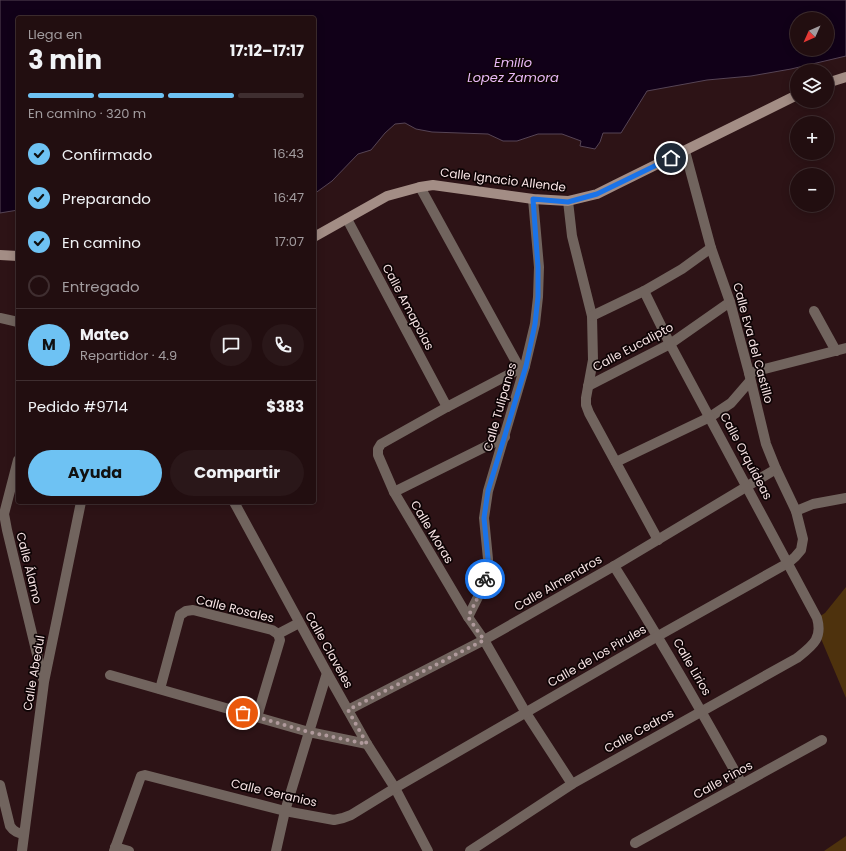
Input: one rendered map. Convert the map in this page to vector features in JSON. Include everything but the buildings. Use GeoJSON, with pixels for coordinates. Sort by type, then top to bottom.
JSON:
{"type":"FeatureCollection","features":[{"type":"Feature","properties":{"kind":"street"},"geometry":{"type":"LineString","coordinates":[[834,81],[846,78]]}},
{"type":"Feature","properties":{"kind":"street","name":"Calle Ignacio Allende"},"geometry":{"type":"LineString","coordinates":[[316,236],[387,196],[433,185],[533,199],[568,202],[597,194],[790,98]]}},
{"type":"Feature","properties":{"kind":"street","name":"Calle Eva del Castillo"},"geometry":{"type":"LineString","coordinates":[[685,151],[711,248],[730,302],[750,376],[766,444],[796,511],[803,539]]}},
{"type":"Feature","properties":{"kind":"street"},"geometry":{"type":"LineString","coordinates":[[420,187],[523,367]]}},
{"type":"Feature","properties":{"kind":"street","name":"Calle Tulipanes"},"geometry":{"type":"LineString","coordinates":[[468,617],[483,587],[487,572],[488,559],[484,518],[488,491],[505,437],[535,324],[538,297],[538,267],[533,199]]}},
{"type":"Feature","properties":{"kind":"street"},"geometry":{"type":"LineString","coordinates":[[568,202],[572,236],[592,316],[593,360],[586,398],[587,409],[658,540]]}},
{"type":"Feature","properties":{"kind":"street","name":"Calle Amapolas"},"geometry":{"type":"LineString","coordinates":[[347,219],[447,407]]}},
{"type":"Feature","properties":{"kind":"street"},"geometry":{"type":"LineString","coordinates":[[592,316],[644,291],[682,269],[711,248]]}},
{"type":"Feature","properties":{"kind":"street"},"geometry":{"type":"LineString","coordinates":[[0,255],[16,256]]}},
{"type":"Feature","properties":{"kind":"street","name":"Calle Orquídeas"},"geometry":{"type":"LineString","coordinates":[[644,291],[670,344],[817,618],[819,634]]}},
{"type":"Feature","properties":{"kind":"street","name":"Calle Eucalipto"},"geometry":{"type":"LineString","coordinates":[[588,386],[670,344],[730,302]]}},
{"type":"Feature","properties":{"kind":"street"},"geometry":{"type":"LineString","coordinates":[[814,312],[836,351]]}},
{"type":"Feature","properties":{"kind":"street"},"geometry":{"type":"LineString","coordinates":[[0,318],[16,322]]}},
{"type":"Feature","properties":{"kind":"street"},"geometry":{"type":"LineString","coordinates":[[616,462],[710,417],[731,403],[750,376],[846,348]]}},
{"type":"Feature","properties":{"kind":"street","name":"Calle Moras"},"geometry":{"type":"LineString","coordinates":[[523,367],[381,444],[378,448],[378,455],[394,492],[468,617],[484,640],[526,713],[572,784]]}},
{"type":"Feature","properties":{"kind":"street"},"geometry":{"type":"LineString","coordinates":[[394,492],[505,437]]}},
{"type":"Feature","properties":{"kind":"street","name":"Calle Álamo"},"geometry":{"type":"LineString","coordinates":[[16,467],[2,514],[44,682]]}},
{"type":"Feature","properties":{"kind":"street","name":"Calle Almendros"},"geometry":{"type":"LineString","coordinates":[[348,710],[484,640],[614,566],[776,469]]}},
{"type":"Feature","properties":{"kind":"street"},"geometry":{"type":"LineString","coordinates":[[796,511],[813,504],[846,498]]}},
{"type":"Feature","properties":{"kind":"street","name":"Calle Abedul"},"geometry":{"type":"LineString","coordinates":[[22,851],[44,682],[81,504]]}},
{"type":"Feature","properties":{"kind":"street","name":"Calle Claveles"},"geometry":{"type":"LineString","coordinates":[[235,504],[299,623],[367,744],[395,788],[428,851]]}},
{"type":"Feature","properties":{"kind":"street","name":"Calle de los Pirules"},"geometry":{"type":"LineString","coordinates":[[395,788],[658,636],[788,563],[801,550],[803,539]]}},
{"type":"Feature","properties":{"kind":"street","name":"Calle Lirios"},"geometry":{"type":"LineString","coordinates":[[614,566],[658,636],[702,711],[742,784]]}},
{"type":"Feature","properties":{"kind":"street","name":"Calle Rosales"},"geometry":{"type":"LineString","coordinates":[[160,689],[180,615],[186,611],[193,610],[272,630],[278,634]]}},
{"type":"Feature","properties":{"kind":"street"},"geometry":{"type":"LineString","coordinates":[[257,717],[280,640],[278,634],[299,623]]}},
{"type":"Feature","properties":{"kind":"street","name":"Calle Cedros"},"geometry":{"type":"LineString","coordinates":[[470,851],[572,784],[797,658],[812,646],[819,634]]}},
{"type":"Feature","properties":{"kind":"street"},"geometry":{"type":"LineString","coordinates":[[276,851],[285,810],[327,673]]}},
{"type":"Feature","properties":{"kind":"street"},"geometry":{"type":"LineString","coordinates":[[110,675],[309,732],[367,744]]}},
{"type":"Feature","properties":{"kind":"street","name":"Calle Pinos"},"geometry":{"type":"LineString","coordinates":[[635,843],[822,740]]}},
{"type":"Feature","properties":{"kind":"street","name":"Calle Geranios"},"geometry":{"type":"LineString","coordinates":[[115,849],[141,776],[145,775],[285,810],[334,820],[350,816],[395,788]]}},
{"type":"Feature","properties":{"kind":"street"},"geometry":{"type":"LineString","coordinates":[[0,785],[10,826],[12,830],[24,834]]}},
{"type":"Feature","properties":{"kind":"street"},"geometry":{"type":"LineString","coordinates":[[115,849],[129,851]]}},
{"type":"Feature","properties":{"kind":"shaded area"},"geometry":{"type":"Polygon","coordinates":[[[846,587],[846,698],[819,634],[817,618],[825,613],[846,587]]]}},
{"type":"Feature","properties":{"kind":"shaded area"},"geometry":{"type":"Polygon","coordinates":[[[846,836],[846,851],[824,851],[846,836]]]}},
{"type":"Feature","properties":{"kind":"water","name":"Emilio Lopez Zamora"},"geometry":{"type":"Polygon","coordinates":[[[0,0],[846,0],[846,56],[812,64],[790,64],[790,69],[751,76],[707,80],[647,91],[621,133],[603,133],[600,142],[595,149],[580,146],[581,141],[562,134],[538,134],[517,141],[503,141],[488,134],[432,132],[416,129],[405,123],[395,124],[385,133],[371,150],[358,154],[332,181],[316,193],[316,16],[16,16],[16,210],[0,213],[0,0]]]}},
{"type":"Feature","properties":{"kind":"way so far"},"geometry":{"type":"LineString","coordinates":[[243,713],[309,732],[367,744],[348,710],[484,640],[468,617],[483,587],[485,579]]}},
{"type":"Feature","properties":{"kind":"route"},"geometry":{"type":"LineString","coordinates":[[485,579],[488,559],[485,542],[484,518],[488,491],[526,366],[535,324],[538,297],[538,267],[533,199],[568,202],[597,194],[671,158]]}}]}
